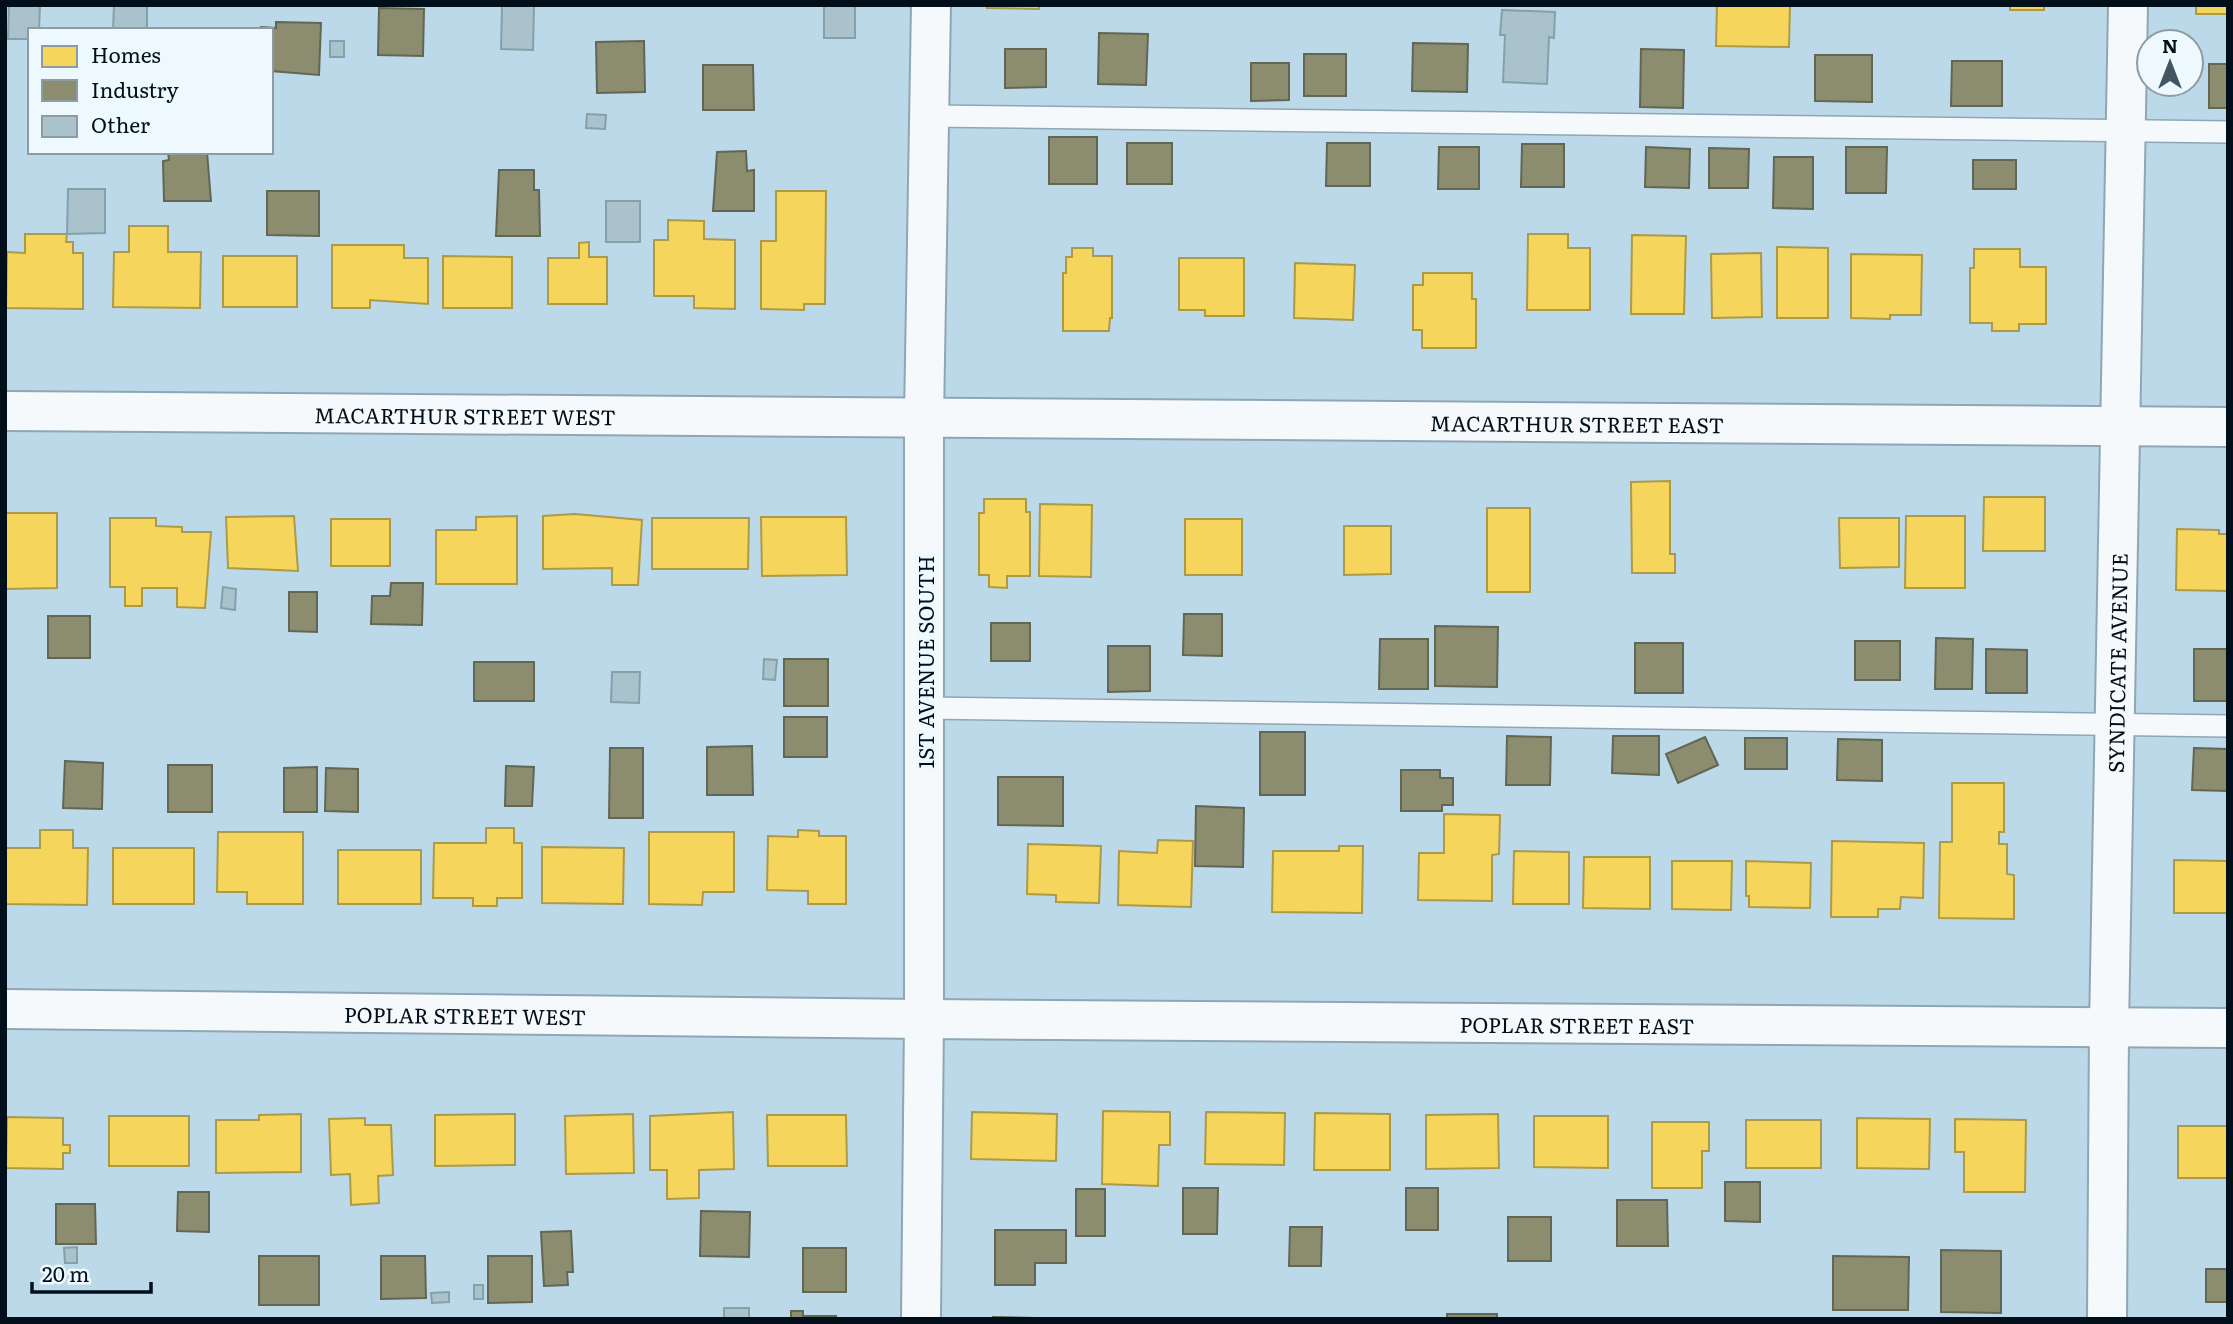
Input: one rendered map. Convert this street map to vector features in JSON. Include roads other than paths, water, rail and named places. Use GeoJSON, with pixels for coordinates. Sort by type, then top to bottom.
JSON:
{"type":"FeatureCollection","features":[{"type":"Feature","properties":{"kind":"street","name":"1ST AVENUE SOUTH"},"geometry":{"type":"LineString","coordinates":[[921,1319],[924,418],[931,5]]}},
{"type":"Feature","properties":{"kind":"street","name":"SYNDICATE AVENUE"},"geometry":{"type":"LineString","coordinates":[[2107,1319],[2109,1027],[2128,5]]}},
{"type":"Feature","properties":{"kind":"street","name":"MACARTHUR STREET WEST"},"geometry":{"type":"LineString","coordinates":[[5,411],[924,418]]}},
{"type":"Feature","properties":{"kind":"street","name":"MACARTHUR STREET EAST"},"geometry":{"type":"LineString","coordinates":[[924,418],[2228,427]]}},
{"type":"Feature","properties":{"kind":"street","name":"POPLAR STREET WEST"},"geometry":{"type":"LineString","coordinates":[[5,1009],[924,1019]]}},
{"type":"Feature","properties":{"kind":"street","name":"POPLAR STREET EAST"},"geometry":{"type":"LineString","coordinates":[[924,1019],[2228,1028]]}},
{"type":"Feature","properties":{"kind":"lane"},"geometry":{"type":"LineString","coordinates":[[929,116],[2228,132]]}},
{"type":"Feature","properties":{"kind":"lane"},"geometry":{"type":"LineString","coordinates":[[924,708],[2228,726]]}}]}
